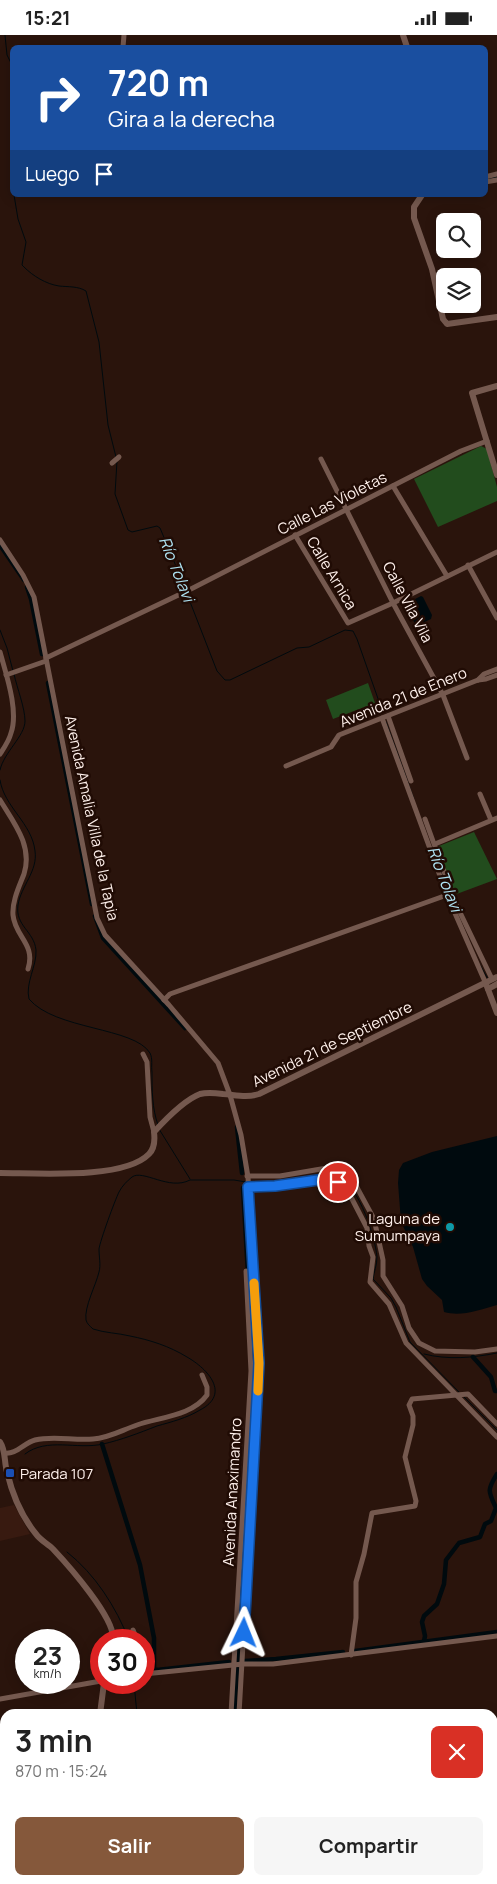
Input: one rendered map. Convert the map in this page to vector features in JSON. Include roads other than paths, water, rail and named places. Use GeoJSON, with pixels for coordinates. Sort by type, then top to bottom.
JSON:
{"type":"FeatureCollection","features":[{"type":"Feature","properties":{"kind":"street"},"geometry":{"type":"LineString","coordinates":[[421,197],[414,207],[414,218],[432,269],[443,319],[447,324],[497,317]]}},
{"type":"Feature","properties":{"kind":"street"},"geometry":{"type":"LineString","coordinates":[[497,386],[472,393],[497,475]]}},
{"type":"Feature","properties":{"kind":"street","name":"Calle Las Violetas"},"geometry":{"type":"LineString","coordinates":[[8,675],[46,659],[188,591],[462,451],[487,441]]}},
{"type":"Feature","properties":{"kind":"street","name":"Calle Vila Vila"},"geometry":{"type":"LineString","coordinates":[[321,459],[393,603],[443,695],[467,758]]}},
{"type":"Feature","properties":{"kind":"street"},"geometry":{"type":"LineString","coordinates":[[393,486],[447,576]]}},
{"type":"Feature","properties":{"kind":"street","name":"Calle Arnica"},"geometry":{"type":"LineString","coordinates":[[295,535],[348,623],[393,603]]}},
{"type":"Feature","properties":{"kind":"street","name":"Avenida Amalia Villa de la Tapia"},"geometry":{"type":"LineString","coordinates":[[0,540],[23,575],[34,597],[97,917],[105,935],[218,1063],[230,1095],[240,1135],[248,1182]]}},
{"type":"Feature","properties":{"kind":"street"},"geometry":{"type":"LineString","coordinates":[[393,603],[497,552]]}},
{"type":"Feature","properties":{"kind":"street"},"geometry":{"type":"LineString","coordinates":[[468,565],[497,618]]}},
{"type":"Feature","properties":{"kind":"street"},"geometry":{"type":"LineString","coordinates":[[0,652],[8,675],[14,719],[11,733],[0,754]]}},
{"type":"Feature","properties":{"kind":"street","name":"Avenida 21 de Enero"},"geometry":{"type":"LineString","coordinates":[[478,680],[484,674],[497,669]]}},
{"type":"Feature","properties":{"kind":"street","name":"Avenida 21 de Enero"},"geometry":{"type":"LineString","coordinates":[[286,765],[331,747],[339,735],[478,680],[497,675]]}},
{"type":"Feature","properties":{"kind":"street"},"geometry":{"type":"LineString","coordinates":[[385,717],[411,781]]}},
{"type":"Feature","properties":{"kind":"street"},"geometry":{"type":"LineString","coordinates":[[385,717],[447,895],[497,1013]]}},
{"type":"Feature","properties":{"kind":"street"},"geometry":{"type":"LineString","coordinates":[[480,794],[491,821]]}},
{"type":"Feature","properties":{"kind":"street"},"geometry":{"type":"LineString","coordinates":[[0,800],[26,848],[26,866],[16,894],[13,915],[30,953],[28,969]]}},
{"type":"Feature","properties":{"kind":"street"},"geometry":{"type":"LineString","coordinates":[[435,845],[497,818]]}},
{"type":"Feature","properties":{"kind":"street"},"geometry":{"type":"LineString","coordinates":[[425,819],[455,902],[495,980]]}},
{"type":"Feature","properties":{"kind":"street"},"geometry":{"type":"LineString","coordinates":[[164,1000],[170,994],[447,895]]}},
{"type":"Feature","properties":{"kind":"street","name":"Avenida 21 de Septiembre"},"geometry":{"type":"LineString","coordinates":[[156,1129],[189,1100],[199,1094],[208,1093],[250,1097],[259,1094],[487,986],[495,980]]}},
{"type":"Feature","properties":{"kind":"street"},"geometry":{"type":"LineString","coordinates":[[0,1173],[111,1171],[135,1163],[150,1153],[156,1129],[150,1117],[147,1061],[143,1054]]}},
{"type":"Feature","properties":{"kind":"street"},"geometry":{"type":"LineString","coordinates":[[248,1182],[327,1168],[342,1170],[354,1182],[374,1219],[383,1260],[383,1276],[402,1306],[409,1327],[419,1343],[435,1351],[475,1352],[497,1349]]}},
{"type":"Feature","properties":{"kind":"street"},"geometry":{"type":"LineString","coordinates":[[248,1182],[275,1186],[331,1179],[344,1188],[367,1228],[369,1247],[373,1257],[370,1282],[389,1304],[406,1343],[459,1394],[497,1437]]}},
{"type":"Feature","properties":{"kind":"street","name":"Avenida Anaximandro"},"geometry":{"type":"LineString","coordinates":[[239,1709],[259,1363],[248,1182]]}},
{"type":"Feature","properties":{"kind":"street","name":"Avenida Anaximandro"},"geometry":{"type":"LineString","coordinates":[[231,1709],[251,1371],[246,1271]]}},
{"type":"Feature","properties":{"kind":"street"},"geometry":{"type":"LineString","coordinates":[[4,1453],[11,1454],[31,1441],[41,1439],[108,1437],[135,1425],[179,1413],[199,1403],[207,1395],[207,1387],[202,1375]]}},
{"type":"Feature","properties":{"kind":"street"},"geometry":{"type":"LineString","coordinates":[[351,1655],[356,1618],[356,1581],[364,1554],[372,1513],[415,1506],[416,1501],[405,1457],[413,1425],[410,1402],[416,1398],[468,1394],[497,1424]]}},
{"type":"Feature","properties":{"kind":"street"},"geometry":{"type":"LineString","coordinates":[[0,1442],[4,1453],[6,1470],[17,1500],[36,1535],[53,1549],[93,1597],[112,1629]]}},
{"type":"Feature","properties":{"kind":"street"},"geometry":{"type":"LineString","coordinates":[[155,1672],[243,1664],[273,1664],[497,1637]]}},
{"type":"Feature","properties":{"kind":"street"},"geometry":{"type":"LineString","coordinates":[[0,1699],[90,1684]]}},
{"type":"Feature","properties":{"kind":"street"},"geometry":{"type":"LineString","coordinates":[[100,1709],[102,1694]]}},
{"type":"Feature","properties":{"kind":"waterway","name":"Río Tolavi"},"geometry":{"type":"LineString","coordinates":[[5,35],[7,55],[10,61]]}},
{"type":"Feature","properties":{"kind":"waterway"},"geometry":{"type":"LineString","coordinates":[[488,179],[497,177]]}},
{"type":"Feature","properties":{"kind":"waterway","name":"Río Tolavi"},"geometry":{"type":"LineString","coordinates":[[14,197],[18,219],[26,242],[22,265],[49,283],[59,286],[76,287],[86,291],[99,342],[108,425],[116,457]]}},
{"type":"Feature","properties":{"kind":"waterway","name":"Río Tolavi"},"geometry":{"type":"LineString","coordinates":[[117,461],[115,494],[128,530],[132,532],[157,526],[160,528],[186,590]]}},
{"type":"Feature","properties":{"kind":"waterway"},"geometry":{"type":"LineString","coordinates":[[0,545],[24,580]]}},
{"type":"Feature","properties":{"kind":"waterway"},"geometry":{"type":"LineString","coordinates":[[27,587],[42,654]]}},
{"type":"Feature","properties":{"kind":"waterway","name":"Río Tolavi"},"geometry":{"type":"LineString","coordinates":[[187,594],[217,671],[225,680],[230,680],[297,648],[309,647],[345,630],[353,631],[382,710]]}},
{"type":"Feature","properties":{"kind":"waterway"},"geometry":{"type":"LineString","coordinates":[[0,630],[13,671]]}},
{"type":"Feature","properties":{"kind":"waterway"},"geometry":{"type":"LineString","coordinates":[[0,770],[2,763],[22,732],[25,721],[14,674]]}},
{"type":"Feature","properties":{"kind":"waterway"},"geometry":{"type":"LineString","coordinates":[[48,683],[92,904]]}},
{"type":"Feature","properties":{"kind":"waterway","name":"Río Tolavi"},"geometry":{"type":"LineString","coordinates":[[386,722],[414,799]]}},
{"type":"Feature","properties":{"kind":"waterway"},"geometry":{"type":"LineString","coordinates":[[0,780],[7,799],[29,832],[35,851],[32,872],[22,891],[18,905],[19,918],[35,943],[36,950],[28,993],[29,999],[41,1009],[57,1017],[128,1038],[141,1044],[150,1053],[152,1060],[153,1106],[158,1125]]}},
{"type":"Feature","properties":{"kind":"waterway","name":"Río Tolavi"},"geometry":{"type":"LineString","coordinates":[[438,864],[446,883]]}},
{"type":"Feature","properties":{"kind":"waterway"},"geometry":{"type":"LineString","coordinates":[[95,916],[103,938],[185,1028]]}},
{"type":"Feature","properties":{"kind":"waterway","name":"Río Tolavi"},"geometry":{"type":"LineString","coordinates":[[480,965],[488,979]]}},
{"type":"Feature","properties":{"kind":"waterway"},"geometry":{"type":"LineString","coordinates":[[237,1127],[242,1173]]}},
{"type":"Feature","properties":{"kind":"waterway"},"geometry":{"type":"LineString","coordinates":[[159,1129],[190,1179]]}},
{"type":"Feature","properties":{"kind":"waterway"},"geometry":{"type":"LineString","coordinates":[[250,1183],[283,1181],[330,1174],[339,1177],[348,1184],[356,1195],[372,1235],[377,1257],[373,1279],[391,1298],[410,1342],[459,1392]]}},
{"type":"Feature","properties":{"kind":"waterway"},"geometry":{"type":"LineString","coordinates":[[25,1454],[43,1446],[103,1444],[184,1418],[209,1404],[214,1397],[215,1389],[213,1382],[209,1375],[195,1362],[173,1350],[152,1342],[93,1329],[88,1324],[86,1315],[88,1303],[99,1272],[99,1249],[105,1230],[119,1192],[132,1177],[137,1175],[174,1183],[190,1180],[234,1180],[246,1182]]}},
{"type":"Feature","properties":{"kind":"waterway"},"geometry":{"type":"LineString","coordinates":[[243,1188],[248,1274]]}},
{"type":"Feature","properties":{"kind":"waterway"},"geometry":{"type":"LineString","coordinates":[[424,1354],[460,1358],[497,1353]]}},
{"type":"Feature","properties":{"kind":"waterway"},"geometry":{"type":"LineString","coordinates":[[473,1357],[491,1377],[495,1391],[497,1391]]}},
{"type":"Feature","properties":{"kind":"waterway"},"geometry":{"type":"LineString","coordinates":[[251,1407],[253,1369]]}},
{"type":"Feature","properties":{"kind":"waterway"},"geometry":{"type":"LineString","coordinates":[[464,1397],[497,1430]]}},
{"type":"Feature","properties":{"kind":"waterway"},"geometry":{"type":"LineString","coordinates":[[102,1444],[140,1565],[154,1638],[154,1669],[229,1662]]}},
{"type":"Feature","properties":{"kind":"waterway"},"geometry":{"type":"LineString","coordinates":[[424,1641],[425,1636],[422,1622],[424,1616],[437,1604],[444,1584],[446,1560],[459,1543],[480,1537],[485,1524],[491,1521],[496,1508],[491,1498],[490,1487],[497,1474]]}},
{"type":"Feature","properties":{"kind":"waterway"},"geometry":{"type":"LineString","coordinates":[[238,1660],[247,1489]]}},
{"type":"Feature","properties":{"kind":"waterway"},"geometry":{"type":"LineString","coordinates":[[67,1552],[87,1570],[104,1592],[124,1629]]}},
{"type":"Feature","properties":{"kind":"waterway"},"geometry":{"type":"LineString","coordinates":[[355,1651],[497,1632]]}},
{"type":"Feature","properties":{"kind":"waterway"},"geometry":{"type":"LineString","coordinates":[[245,1661],[343,1652]]}},
{"type":"Feature","properties":{"kind":"waterway"},"geometry":{"type":"LineString","coordinates":[[234,1709],[237,1669]]}},
{"type":"Feature","properties":{"kind":"waterway"},"geometry":{"type":"LineString","coordinates":[[135,1694],[137,1709]]}},
{"type":"Feature","properties":{"kind":"place","name":"Laguna de Sumumpaya"},"geometry":{"type":"Point","coordinates":[450,1227]}},
{"type":"Feature","properties":{"kind":"place","name":"Parada 107"},"geometry":{"type":"Point","coordinates":[10,1473]}}]}
